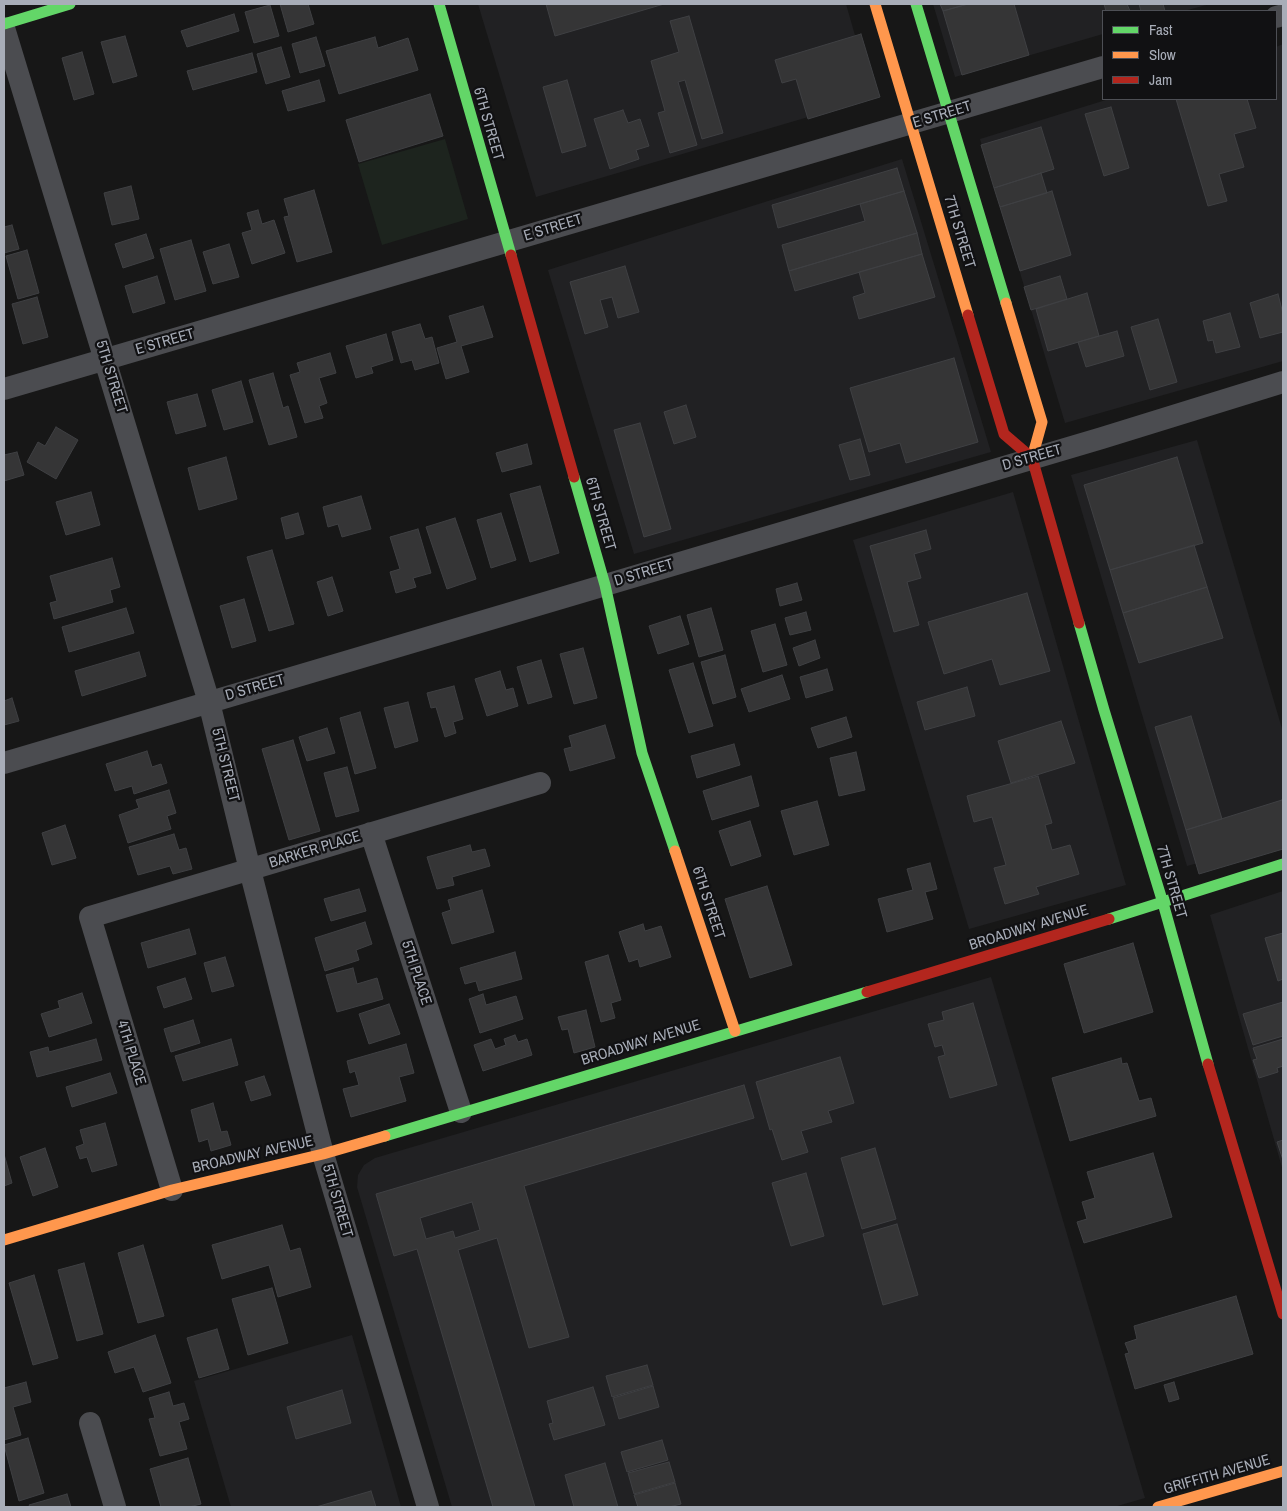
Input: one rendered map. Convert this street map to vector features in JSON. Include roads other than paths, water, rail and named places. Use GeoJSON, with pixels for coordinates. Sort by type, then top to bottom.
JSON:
{"type":"FeatureCollection","features":[{"type":"Feature","properties":{"kind":"street"},"geometry":{"type":"LineString","coordinates":[[4,24],[70,4]]}},
{"type":"Feature","properties":{"kind":"street","name":"6TH STREET"},"geometry":{"type":"LineString","coordinates":[[439,4],[605,585],[642,753],[734,1030]]}},
{"type":"Feature","properties":{"kind":"street","name":"7TH STREET"},"geometry":{"type":"LineString","coordinates":[[875,4],[1004,434],[1032,458]]}},
{"type":"Feature","properties":{"kind":"street","name":"7TH STREET"},"geometry":{"type":"LineString","coordinates":[[916,4],[1042,422],[1032,458],[1101,701],[1163,903],[1199,1035],[1283,1314]]}},
{"type":"Feature","properties":{"kind":"street","name":"5TH STREET"},"geometry":{"type":"LineString","coordinates":[[4,28],[209,702],[323,1154],[428,1507]]}},
{"type":"Feature","properties":{"kind":"street","name":"E STREET"},"geometry":{"type":"LineString","coordinates":[[4,389],[1102,67]]}},
{"type":"Feature","properties":{"kind":"street","name":"D STREET"},"geometry":{"type":"LineString","coordinates":[[4,763],[1283,382]]}},
{"type":"Feature","properties":{"kind":"street","name":"BARKER PLACE"},"geometry":{"type":"LineString","coordinates":[[90,917],[540,783]]}},
{"type":"Feature","properties":{"kind":"street","name":"5TH PLACE"},"geometry":{"type":"LineString","coordinates":[[371,833],[461,1112]]}},
{"type":"Feature","properties":{"kind":"street","name":"BROADWAY AVENUE"},"geometry":{"type":"LineString","coordinates":[[4,1240],[172,1190],[323,1154],[1163,903],[1283,864]]}},
{"type":"Feature","properties":{"kind":"street","name":"4TH PLACE"},"geometry":{"type":"LineString","coordinates":[[90,917],[172,1190]]}},
{"type":"Feature","properties":{"kind":"street"},"geometry":{"type":"LineString","coordinates":[[90,1422],[115,1507]]}},
{"type":"Feature","properties":{"kind":"street","name":"GRIFFITH AVENUE"},"geometry":{"type":"LineString","coordinates":[[1163,1507],[1283,1471]]}}]}
